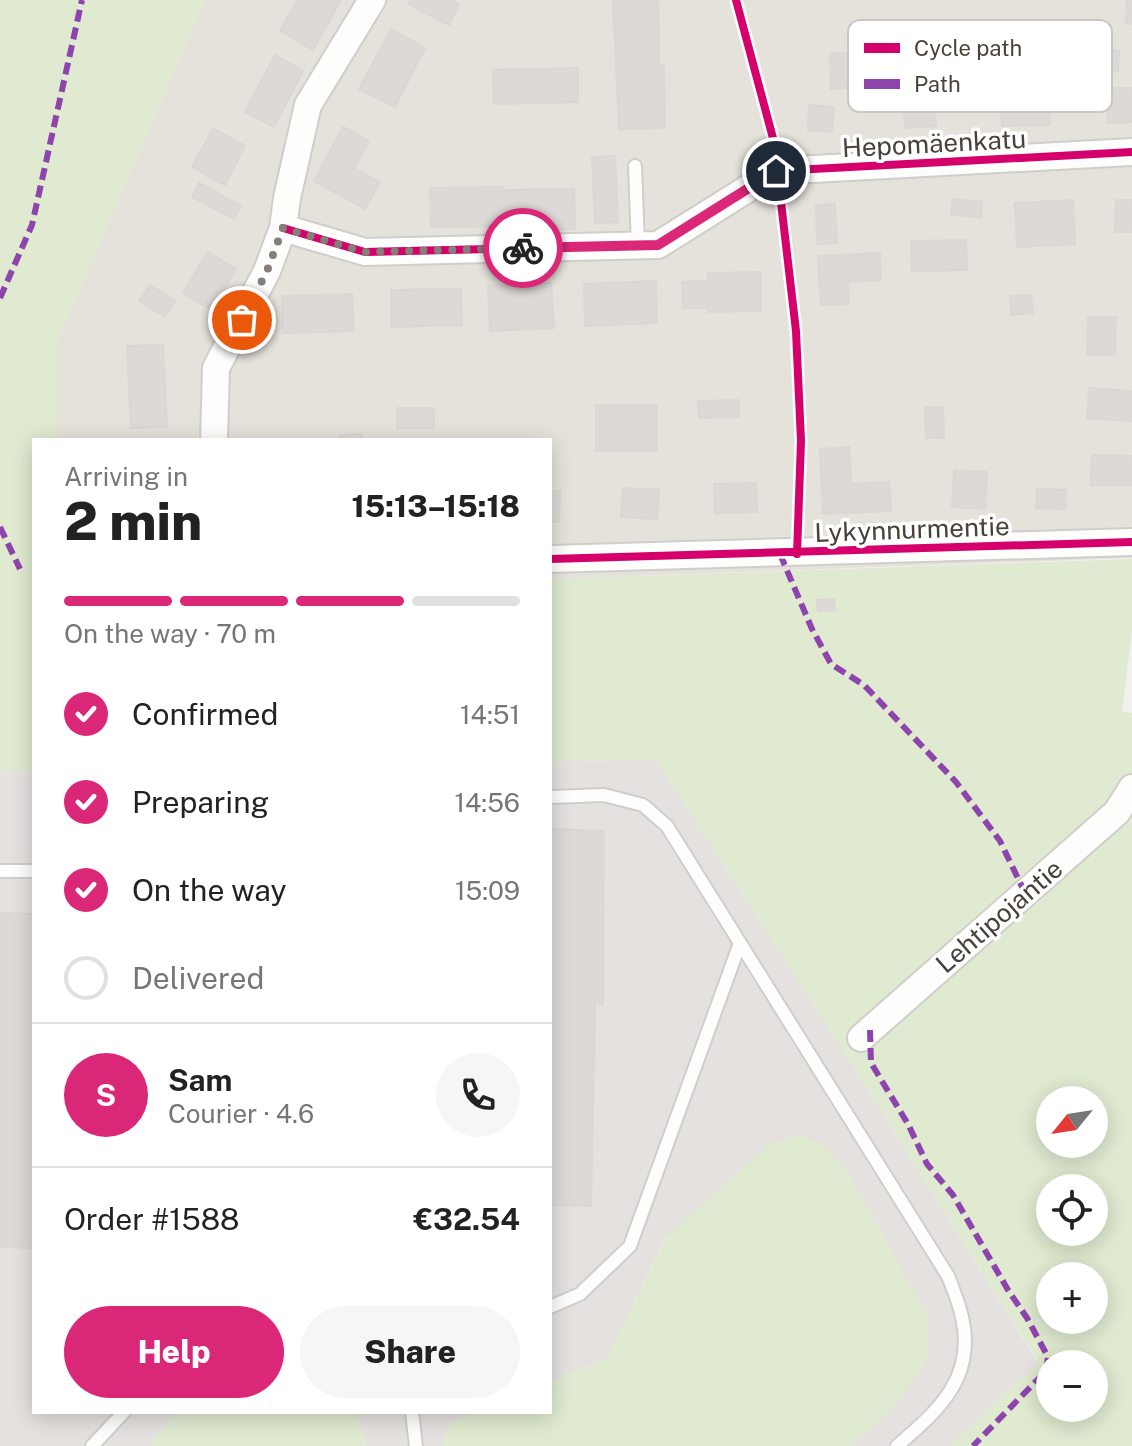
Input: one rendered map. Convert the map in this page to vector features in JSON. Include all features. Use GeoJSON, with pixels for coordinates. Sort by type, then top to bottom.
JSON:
{"type":"FeatureCollection","features":[{"type":"Feature","properties":{"kind":"street"},"geometry":{"type":"LineString","coordinates":[[214,438],[216,368],[267,271],[283,228],[308,105],[372,0]]}},
{"type":"Feature","properties":{"kind":"street","name":"Hepomäenkatu"},"geometry":{"type":"LineString","coordinates":[[283,228],[365,252],[658,245],[776,171],[1132,152]]}},
{"type":"Feature","properties":{"kind":"street","name":"Lykynnurmentie"},"geometry":{"type":"LineString","coordinates":[[552,559],[1132,542]]}},
{"type":"Feature","properties":{"kind":"street","name":"Lehtipojantie"},"geometry":{"type":"LineString","coordinates":[[861,1038],[1117,812],[1132,788]]}},
{"type":"Feature","properties":{"kind":"lane"},"geometry":{"type":"LineString","coordinates":[[635,166],[638,245]]}},
{"type":"Feature","properties":{"kind":"lane"},"geometry":{"type":"LineString","coordinates":[[552,797],[604,795],[643,805],[667,826],[948,1276],[963,1318],[965,1355],[956,1385],[925,1422],[897,1446]]}},
{"type":"Feature","properties":{"kind":"lane"},"geometry":{"type":"LineString","coordinates":[[0,871],[32,871]]}},
{"type":"Feature","properties":{"kind":"lane"},"geometry":{"type":"LineString","coordinates":[[552,1306],[580,1294],[630,1246],[740,943]]}},
{"type":"Feature","properties":{"kind":"lane"},"geometry":{"type":"LineString","coordinates":[[92,1446],[122,1414]]}},
{"type":"Feature","properties":{"kind":"lane"},"geometry":{"type":"LineString","coordinates":[[412,1414],[416,1446]]}},
{"type":"Feature","properties":{"kind":"shaded area"},"geometry":{"type":"Polygon","coordinates":[[[205,0],[1132,0],[1132,558],[552,579],[552,438],[58,438],[58,340],[205,0]]]}},
{"type":"Feature","properties":{"kind":"shaded area"},"geometry":{"type":"Polygon","coordinates":[[[656,760],[835,1037],[1036,1359],[1036,1367],[948,1446],[851,1446],[892,1410],[667,1235],[607,1358],[552,1381],[552,761],[656,760]]]}},
{"type":"Feature","properties":{"kind":"shaded area"},"geometry":{"type":"Polygon","coordinates":[[[0,770],[32,770],[32,1414],[176,1414],[148,1446],[0,1446],[0,770]]]}},
{"type":"Feature","properties":{"kind":"shaded area"},"geometry":{"type":"Polygon","coordinates":[[[0,777],[32,777],[32,844],[0,845],[0,777]]]}},
{"type":"Feature","properties":{"kind":"shaded area"},"geometry":{"type":"Polygon","coordinates":[[[357,1414],[470,1414],[451,1422],[443,1446],[366,1446],[357,1414]]]}},
{"type":"Feature","properties":{"kind":"green space"},"geometry":{"type":"Polygon","coordinates":[[[0,0],[205,0],[58,340],[58,438],[32,438],[32,770],[0,770],[0,0]]]}},
{"type":"Feature","properties":{"kind":"green space"},"geometry":{"type":"Polygon","coordinates":[[[1132,559],[1132,631],[1122,711],[1132,713],[1132,1446],[948,1446],[1036,1366],[1036,1422],[1108,1422],[1108,1350],[1036,1350],[1036,1358],[835,1037],[656,760],[552,761],[552,579],[1132,559]]]}},
{"type":"Feature","properties":{"kind":"green space"},"geometry":{"type":"Polygon","coordinates":[[[798,1134],[823,1145],[846,1168],[927,1315],[927,1360],[892,1410],[851,1446],[443,1446],[451,1422],[470,1414],[552,1414],[552,1381],[607,1358],[667,1236],[769,1145],[798,1134]]]}},
{"type":"Feature","properties":{"kind":"green space"},"geometry":{"type":"Polygon","coordinates":[[[176,1414],[357,1414],[366,1446],[148,1446],[176,1414]]]}},
{"type":"Feature","properties":{"kind":"building"},"geometry":{"type":"Polygon","coordinates":[[[298,0],[341,0],[313,50],[280,31],[298,0]]]}},
{"type":"Feature","properties":{"kind":"building"},"geometry":{"type":"Polygon","coordinates":[[[411,0],[451,0],[459,4],[449,25],[408,4],[411,0]]]}},
{"type":"Feature","properties":{"kind":"building"},"geometry":{"type":"Polygon","coordinates":[[[613,0],[658,0],[659,66],[664,66],[665,128],[619,129],[613,0]]]}},
{"type":"Feature","properties":{"kind":"building"},"geometry":{"type":"Polygon","coordinates":[[[1127,0],[1132,0],[1132,24],[1126,23],[1127,0]]]}},
{"type":"Feature","properties":{"kind":"building"},"geometry":{"type":"Polygon","coordinates":[[[391,29],[425,48],[395,107],[359,89],[391,29]]]}},
{"type":"Feature","properties":{"kind":"building"},"geometry":{"type":"Polygon","coordinates":[[[1112,50],[1119,51],[1118,71],[1112,71],[1112,50]]]}},
{"type":"Feature","properties":{"kind":"building"},"geometry":{"type":"Polygon","coordinates":[[[848,53],[848,88],[831,89],[830,54],[848,53]]]}},
{"type":"Feature","properties":{"kind":"building"},"geometry":{"type":"Polygon","coordinates":[[[275,55],[303,71],[274,127],[245,112],[275,55]]]}},
{"type":"Feature","properties":{"kind":"building"},"geometry":{"type":"Polygon","coordinates":[[[578,68],[578,102],[494,104],[493,70],[578,68]]]}},
{"type":"Feature","properties":{"kind":"building"},"geometry":{"type":"Polygon","coordinates":[[[1112,88],[1132,88],[1132,122],[1108,123],[1108,112],[1112,112],[1112,88]]]}},
{"type":"Feature","properties":{"kind":"building"},"geometry":{"type":"Polygon","coordinates":[[[809,105],[834,107],[832,132],[808,130],[809,105]]]}},
{"type":"Feature","properties":{"kind":"building"},"geometry":{"type":"Polygon","coordinates":[[[904,112],[935,112],[936,126],[905,128],[904,112]]]}},
{"type":"Feature","properties":{"kind":"building"},"geometry":{"type":"Polygon","coordinates":[[[1001,112],[1049,112],[1050,125],[1002,126],[1001,112]]]}},
{"type":"Feature","properties":{"kind":"building"},"geometry":{"type":"Polygon","coordinates":[[[343,127],[369,141],[354,169],[380,182],[365,209],[314,181],[343,127]]]}},
{"type":"Feature","properties":{"kind":"building"},"geometry":{"type":"Polygon","coordinates":[[[213,128],[245,146],[225,185],[192,167],[213,128]]]}},
{"type":"Feature","properties":{"kind":"building"},"geometry":{"type":"Polygon","coordinates":[[[615,156],[618,222],[595,223],[592,157],[615,156]]]}},
{"type":"Feature","properties":{"kind":"building"},"geometry":{"type":"Polygon","coordinates":[[[199,183],[241,206],[234,219],[192,197],[199,183]]]}},
{"type":"Feature","properties":{"kind":"building"},"geometry":{"type":"Polygon","coordinates":[[[502,187],[502,190],[574,189],[575,229],[431,227],[430,188],[502,187]]]}},
{"type":"Feature","properties":{"kind":"building"},"geometry":{"type":"Polygon","coordinates":[[[953,199],[982,202],[981,217],[951,215],[953,199]]]}},
{"type":"Feature","properties":{"kind":"building"},"geometry":{"type":"Polygon","coordinates":[[[1073,200],[1075,244],[1017,247],[1015,203],[1073,200]]]}},
{"type":"Feature","properties":{"kind":"building"},"geometry":{"type":"Polygon","coordinates":[[[1116,200],[1132,200],[1132,232],[1115,232],[1116,200]]]}},
{"type":"Feature","properties":{"kind":"building"},"geometry":{"type":"Polygon","coordinates":[[[835,204],[837,243],[817,244],[816,205],[835,204]]]}},
{"type":"Feature","properties":{"kind":"building"},"geometry":{"type":"Polygon","coordinates":[[[966,240],[967,270],[912,271],[911,241],[966,240]]]}},
{"type":"Feature","properties":{"kind":"building"},"geometry":{"type":"Polygon","coordinates":[[[208,252],[236,269],[211,310],[183,293],[208,252]]]}},
{"type":"Feature","properties":{"kind":"building"},"geometry":{"type":"Polygon","coordinates":[[[880,253],[881,280],[848,282],[849,304],[821,305],[818,256],[880,253]]]}},
{"type":"Feature","properties":{"kind":"building"},"geometry":{"type":"Polygon","coordinates":[[[761,272],[761,311],[708,312],[708,308],[683,308],[682,282],[708,281],[708,273],[761,272]]]}},
{"type":"Feature","properties":{"kind":"building"},"geometry":{"type":"Polygon","coordinates":[[[656,281],[657,323],[585,326],[584,284],[656,281]]]}},
{"type":"Feature","properties":{"kind":"building"},"geometry":{"type":"Polygon","coordinates":[[[551,283],[554,328],[490,331],[488,286],[551,283]]]}},
{"type":"Feature","properties":{"kind":"building"},"geometry":{"type":"Polygon","coordinates":[[[150,285],[175,301],[165,317],[139,301],[150,285]]]}},
{"type":"Feature","properties":{"kind":"building"},"geometry":{"type":"Polygon","coordinates":[[[461,289],[462,325],[391,327],[391,290],[461,289]]]}},
{"type":"Feature","properties":{"kind":"building"},"geometry":{"type":"Polygon","coordinates":[[[352,294],[354,331],[283,333],[282,296],[352,294]]]}},
{"type":"Feature","properties":{"kind":"building"},"geometry":{"type":"Polygon","coordinates":[[[1031,295],[1033,313],[1011,315],[1010,296],[1031,295]]]}},
{"type":"Feature","properties":{"kind":"building"},"geometry":{"type":"Polygon","coordinates":[[[1088,317],[1116,317],[1115,355],[1087,355],[1088,317]]]}},
{"type":"Feature","properties":{"kind":"building"},"geometry":{"type":"Polygon","coordinates":[[[163,345],[167,427],[131,428],[127,346],[163,345]]]}},
{"type":"Feature","properties":{"kind":"building"},"geometry":{"type":"Polygon","coordinates":[[[1089,388],[1132,391],[1132,421],[1087,418],[1089,388]]]}},
{"type":"Feature","properties":{"kind":"building"},"geometry":{"type":"Polygon","coordinates":[[[739,400],[739,417],[699,418],[698,401],[739,400]]]}},
{"type":"Feature","properties":{"kind":"building"},"geometry":{"type":"Polygon","coordinates":[[[596,405],[657,405],[657,451],[596,451],[596,405]]]}},
{"type":"Feature","properties":{"kind":"building"},"geometry":{"type":"Polygon","coordinates":[[[925,407],[943,407],[944,438],[926,438],[925,407]]]}},
{"type":"Feature","properties":{"kind":"building"},"geometry":{"type":"Polygon","coordinates":[[[397,408],[434,408],[434,428],[397,428],[397,408]]]}},
{"type":"Feature","properties":{"kind":"building"},"geometry":{"type":"Polygon","coordinates":[[[362,434],[362,438],[340,438],[340,435],[362,434]]]}},
{"type":"Feature","properties":{"kind":"building"},"geometry":{"type":"Polygon","coordinates":[[[849,447],[851,484],[889,482],[891,511],[823,514],[820,449],[849,447]]]}},
{"type":"Feature","properties":{"kind":"building"},"geometry":{"type":"Polygon","coordinates":[[[1092,455],[1132,456],[1132,485],[1091,485],[1092,455]]]}},
{"type":"Feature","properties":{"kind":"building"},"geometry":{"type":"Polygon","coordinates":[[[954,470],[987,472],[985,509],[952,507],[954,470]]]}},
{"type":"Feature","properties":{"kind":"building"},"geometry":{"type":"Polygon","coordinates":[[[756,483],[757,512],[715,513],[714,484],[756,483]]]}},
{"type":"Feature","properties":{"kind":"building"},"geometry":{"type":"Polygon","coordinates":[[[623,488],[659,490],[657,519],[621,517],[623,488]]]}},
{"type":"Feature","properties":{"kind":"building"},"geometry":{"type":"Polygon","coordinates":[[[1037,489],[1066,490],[1065,509],[1036,508],[1037,489]]]}},
{"type":"Feature","properties":{"kind":"building"},"geometry":{"type":"Polygon","coordinates":[[[552,491],[560,491],[559,522],[552,522],[552,491]]]}},
{"type":"Feature","properties":{"kind":"building"},"geometry":{"type":"Polygon","coordinates":[[[834,599],[835,610],[818,611],[817,600],[834,599]]]}},
{"type":"Feature","properties":{"kind":"building"},"geometry":{"type":"Polygon","coordinates":[[[552,829],[604,831],[603,1004],[595,1003],[591,1206],[552,1205],[552,829]]]}},
{"type":"Feature","properties":{"kind":"building"},"geometry":{"type":"Polygon","coordinates":[[[0,913],[32,914],[32,1248],[0,1247],[0,913]]]}},
{"type":"Feature","properties":{"kind":"marked path"},"geometry":{"type":"LineString","coordinates":[[0,298],[32,225],[82,0]]}},
{"type":"Feature","properties":{"kind":"marked path"},"geometry":{"type":"LineString","coordinates":[[0,527],[20,569]]}},
{"type":"Feature","properties":{"kind":"marked path"},"geometry":{"type":"LineString","coordinates":[[780,554],[812,629],[831,664],[864,685],[956,782],[1000,841],[1025,893]]}},
{"type":"Feature","properties":{"kind":"marked path"},"geometry":{"type":"LineString","coordinates":[[870,1030],[871,1063],[908,1124],[927,1164],[953,1195],[1048,1357],[1046,1371],[973,1446]]}},
{"type":"Feature","properties":{"kind":"cycle path"},"geometry":{"type":"LineString","coordinates":[[736,0],[774,142],[796,331],[801,441],[797,554]]}},
{"type":"Feature","properties":{"kind":"cycle path"},"geometry":{"type":"LineString","coordinates":[[283,228],[365,252],[658,245],[776,171],[1132,152]]}},
{"type":"Feature","properties":{"kind":"cycle path"},"geometry":{"type":"LineString","coordinates":[[552,559],[1132,542]]}},
{"type":"Feature","properties":{"kind":"way so far"},"geometry":{"type":"LineString","coordinates":[[242,320],[267,271],[283,228],[365,252],[523,248]]}},
{"type":"Feature","properties":{"kind":"route"},"geometry":{"type":"LineString","coordinates":[[523,248],[658,245],[776,171]]}}]}
